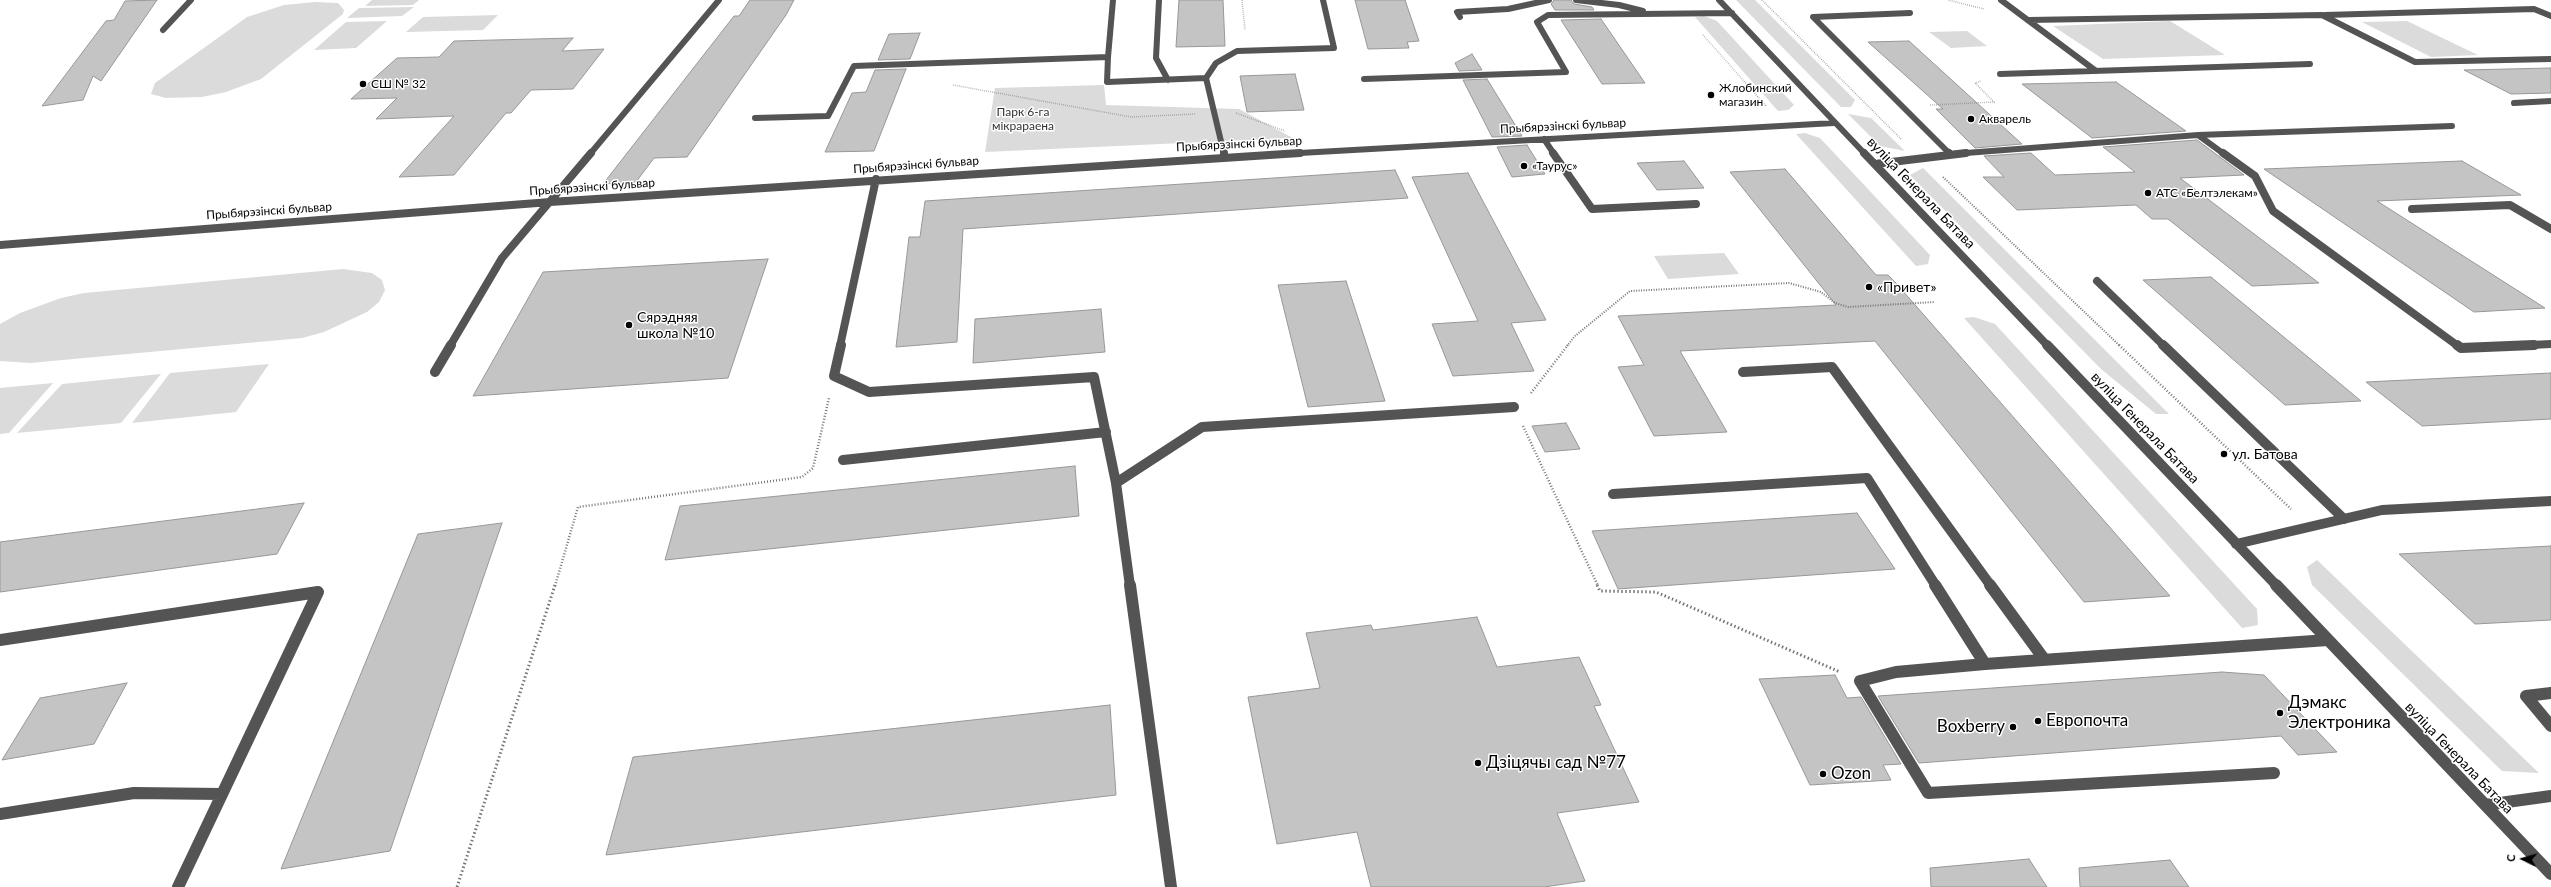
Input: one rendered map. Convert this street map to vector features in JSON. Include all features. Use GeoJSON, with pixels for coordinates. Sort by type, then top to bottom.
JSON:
{"type":"FeatureCollection","features":[{"type":"Feature","properties":{"kind":"street"},"geometry":{"type":"LineString","coordinates":[[163,30],[191,0]]}},
{"type":"Feature","properties":{"kind":"street"},"geometry":{"type":"LineString","coordinates":[[435,372],[502,258],[719,0]]}},
{"type":"Feature","properties":{"kind":"street"},"geometry":{"type":"LineString","coordinates":[[1113,0],[1107,82],[1206,78]]}},
{"type":"Feature","properties":{"kind":"street"},"geometry":{"type":"LineString","coordinates":[[1159,0],[1156,58],[1168,80]]}},
{"type":"Feature","properties":{"kind":"street"},"geometry":{"type":"LineString","coordinates":[[1224,157],[1206,78],[1216,63],[1237,51],[1334,48],[1323,0]]}},
{"type":"Feature","properties":{"kind":"street"},"geometry":{"type":"LineString","coordinates":[[1460,17],[1457,12],[1508,9],[1549,0]]}},
{"type":"Feature","properties":{"kind":"street"},"geometry":{"type":"LineString","coordinates":[[1576,0],[1619,5],[1657,14]]}},
{"type":"Feature","properties":{"kind":"street","name":"вуліца Генерала Батава"},"geometry":{"type":"LineString","coordinates":[[1719,0],[1834,123],[1875,164],[2551,874]]}},
{"type":"Feature","properties":{"kind":"street"},"geometry":{"type":"LineString","coordinates":[[2001,0],[2096,71]]}},
{"type":"Feature","properties":{"kind":"street"},"geometry":{"type":"LineString","coordinates":[[2029,20],[2322,16],[2534,9],[2551,16]]}},
{"type":"Feature","properties":{"kind":"street"},"geometry":{"type":"LineString","coordinates":[[1364,79],[1566,72],[1537,22],[1548,16],[1732,13]]}},
{"type":"Feature","properties":{"kind":"street"},"geometry":{"type":"LineString","coordinates":[[1910,13],[1813,17],[1950,154]]}},
{"type":"Feature","properties":{"kind":"street"},"geometry":{"type":"LineString","coordinates":[[2322,16],[2415,62],[2551,59]]}},
{"type":"Feature","properties":{"kind":"street"},"geometry":{"type":"LineString","coordinates":[[755,118],[828,116],[854,66],[1108,57]]}},
{"type":"Feature","properties":{"kind":"street"},"geometry":{"type":"LineString","coordinates":[[2000,74],[2310,64]]}},
{"type":"Feature","properties":{"kind":"street"},"geometry":{"type":"LineString","coordinates":[[2514,102],[2551,101]]}},
{"type":"Feature","properties":{"kind":"street","name":"Прыбярэзінскі бульвар"},"geometry":{"type":"LineString","coordinates":[[0,245],[550,202],[876,179],[1224,157],[1834,123]]}},
{"type":"Feature","properties":{"kind":"street"},"geometry":{"type":"LineString","coordinates":[[1875,164],[1950,154],[2198,135],[2452,126]]}},
{"type":"Feature","properties":{"kind":"street"},"geometry":{"type":"LineString","coordinates":[[2198,135],[2255,176],[2273,211],[2461,348],[2551,344]]}},
{"type":"Feature","properties":{"kind":"street"},"geometry":{"type":"LineString","coordinates":[[1544,139],[1592,209],[1696,204]]}},
{"type":"Feature","properties":{"kind":"street"},"geometry":{"type":"LineString","coordinates":[[876,179],[834,376],[869,392],[1094,377],[1116,483],[1171,887]]}},
{"type":"Feature","properties":{"kind":"street"},"geometry":{"type":"LineString","coordinates":[[2412,209],[2510,205],[2551,229]]}},
{"type":"Feature","properties":{"kind":"street"},"geometry":{"type":"LineString","coordinates":[[2097,281],[2344,519]]}},
{"type":"Feature","properties":{"kind":"street"},"geometry":{"type":"LineString","coordinates":[[1744,372],[1832,367],[2044,659]]}},
{"type":"Feature","properties":{"kind":"street"},"geometry":{"type":"LineString","coordinates":[[1116,483],[1202,427],[1514,407]]}},
{"type":"Feature","properties":{"kind":"street"},"geometry":{"type":"LineString","coordinates":[[843,460],[1106,432]]}},
{"type":"Feature","properties":{"kind":"street"},"geometry":{"type":"LineString","coordinates":[[1613,494],[1867,478],[1985,664]]}},
{"type":"Feature","properties":{"kind":"street"},"geometry":{"type":"LineString","coordinates":[[2236,544],[2382,510],[2551,501]]}},
{"type":"Feature","properties":{"kind":"street"},"geometry":{"type":"LineString","coordinates":[[0,640],[318,592],[178,887]]}},
{"type":"Feature","properties":{"kind":"street"},"geometry":{"type":"LineString","coordinates":[[2274,773],[1928,794],[1860,681],[1896,672],[1985,664],[2328,640]]}},
{"type":"Feature","properties":{"kind":"street"},"geometry":{"type":"LineString","coordinates":[[2551,692],[2526,696],[2551,726]]}},
{"type":"Feature","properties":{"kind":"street"},"geometry":{"type":"LineString","coordinates":[[0,814],[134,793],[222,794]]}},
{"type":"Feature","properties":{"kind":"street"},"geometry":{"type":"LineString","coordinates":[[2485,805],[2551,796]]}},
{"type":"Feature","properties":{"kind":"path"},"geometry":{"type":"LineString","coordinates":[[1242,0],[1247,51]]}},
{"type":"Feature","properties":{"kind":"path"},"geometry":{"type":"LineString","coordinates":[[1762,0],[1869,109],[1907,144]]}},
{"type":"Feature","properties":{"kind":"path"},"geometry":{"type":"LineString","coordinates":[[1684,14],[1767,108]]}},
{"type":"Feature","properties":{"kind":"path"},"geometry":{"type":"LineString","coordinates":[[1869,109],[1994,102],[1975,83],[2000,74]]}},
{"type":"Feature","properties":{"kind":"path"},"geometry":{"type":"LineString","coordinates":[[950,84],[1131,117],[1234,113],[1287,132]]}},
{"type":"Feature","properties":{"kind":"path"},"geometry":{"type":"LineString","coordinates":[[1941,175],[2292,510]]}},
{"type":"Feature","properties":{"kind":"path"},"geometry":{"type":"LineString","coordinates":[[1860,681],[1656,592],[1600,591],[1514,407],[1529,396],[1575,336],[1630,290],[1789,283],[1821,292],[1835,303],[1848,307],[1935,302]]}},
{"type":"Feature","properties":{"kind":"path"},"geometry":{"type":"LineString","coordinates":[[457,887],[557,579],[578,507],[802,477],[813,468],[834,376]]}},
{"type":"Feature","properties":{"kind":"green space"},"geometry":{"type":"Polygon","coordinates":[[[372,0],[419,0],[413,5],[365,6],[372,0]]]}},
{"type":"Feature","properties":{"kind":"green space"},"geometry":{"type":"Polygon","coordinates":[[[1736,0],[1755,0],[1855,100],[1851,107],[1841,107],[1736,0]]]}},
{"type":"Feature","properties":{"kind":"green space"},"geometry":{"type":"Polygon","coordinates":[[[315,2],[338,3],[344,10],[343,14],[261,79],[226,92],[202,97],[166,98],[151,94],[155,83],[247,17],[284,5],[315,2]]]}},
{"type":"Feature","properties":{"kind":"green space"},"geometry":{"type":"Polygon","coordinates":[[[414,7],[402,16],[347,18],[359,8],[414,7]]]}},
{"type":"Feature","properties":{"kind":"green space"},"geometry":{"type":"Polygon","coordinates":[[[498,15],[483,30],[406,32],[423,17],[498,15]]]}},
{"type":"Feature","properties":{"kind":"green space"},"geometry":{"type":"Polygon","coordinates":[[[1704,16],[1717,21],[1794,105],[1788,110],[1778,111],[1695,17],[1704,16]]]}},
{"type":"Feature","properties":{"kind":"green space"},"geometry":{"type":"Polygon","coordinates":[[[387,21],[356,48],[314,50],[346,22],[387,21]]]}},
{"type":"Feature","properties":{"kind":"green space"},"geometry":{"type":"Polygon","coordinates":[[[2170,21],[2225,55],[2103,59],[2053,26],[2170,21]]]}},
{"type":"Feature","properties":{"kind":"green space"},"geometry":{"type":"Polygon","coordinates":[[[2407,21],[2478,55],[2431,57],[2362,22],[2407,21]]]}},
{"type":"Feature","properties":{"kind":"green space"},"geometry":{"type":"Polygon","coordinates":[[[1967,31],[1987,46],[1951,48],[1929,32],[1967,31]]]}},
{"type":"Feature","properties":{"kind":"green space","name":"Парк 6-га мікрараена"},"geometry":{"type":"Polygon","coordinates":[[[1104,85],[1106,105],[1239,109],[1293,138],[985,152],[995,88],[1104,85]]]}},
{"type":"Feature","properties":{"kind":"green space"},"geometry":{"type":"Polygon","coordinates":[[[1848,114],[1871,118],[1905,151],[1880,146],[1848,114]]]}},
{"type":"Feature","properties":{"kind":"green space"},"geometry":{"type":"Polygon","coordinates":[[[1805,133],[1820,138],[1930,255],[1928,264],[1916,266],[1796,134],[1805,133]]]}},
{"type":"Feature","properties":{"kind":"green space"},"geometry":{"type":"Polygon","coordinates":[[[1923,168],[2169,414],[2156,414],[2101,369],[1910,175],[1923,168]]]}},
{"type":"Feature","properties":{"kind":"green space"},"geometry":{"type":"Polygon","coordinates":[[[1724,253],[1739,274],[1668,279],[1654,256],[1724,253]]]}},
{"type":"Feature","properties":{"kind":"green space"},"geometry":{"type":"Polygon","coordinates":[[[343,269],[372,273],[382,280],[385,290],[379,302],[367,312],[324,332],[302,338],[30,363],[0,361],[0,324],[20,313],[61,298],[84,293],[343,269]]]}},
{"type":"Feature","properties":{"kind":"green space"},"geometry":{"type":"Polygon","coordinates":[[[1974,317],[1995,324],[2257,609],[2258,625],[2242,628],[1964,318],[1974,317]]]}},
{"type":"Feature","properties":{"kind":"green space"},"geometry":{"type":"Polygon","coordinates":[[[269,364],[236,412],[132,423],[170,373],[269,364]]]}},
{"type":"Feature","properties":{"kind":"green space"},"geometry":{"type":"Polygon","coordinates":[[[161,374],[121,423],[17,433],[62,384],[161,374]]]}},
{"type":"Feature","properties":{"kind":"green space"},"geometry":{"type":"Polygon","coordinates":[[[53,383],[9,433],[0,434],[0,388],[53,383]]]}},
{"type":"Feature","properties":{"kind":"green space"},"geometry":{"type":"Polygon","coordinates":[[[2317,560],[2539,773],[2502,771],[2312,585],[2307,567],[2317,560]]]}},
{"type":"Feature","properties":{"kind":"building"},"geometry":{"type":"Polygon","coordinates":[[[157,0],[101,81],[93,76],[83,100],[42,106],[106,21],[114,20],[125,1],[157,0]]]}},
{"type":"Feature","properties":{"kind":"building"},"geometry":{"type":"Polygon","coordinates":[[[750,0],[794,0],[786,15],[687,157],[654,158],[636,182],[603,184],[734,16],[739,16],[750,0]]]}},
{"type":"Feature","properties":{"kind":"building"},"geometry":{"type":"Polygon","coordinates":[[[1179,0],[1223,0],[1225,46],[1176,47],[1179,0]]]}},
{"type":"Feature","properties":{"kind":"building"},"geometry":{"type":"Polygon","coordinates":[[[1355,0],[1405,0],[1419,41],[1407,42],[1409,48],[1368,49],[1355,0]]]}},
{"type":"Feature","properties":{"kind":"building"},"geometry":{"type":"Polygon","coordinates":[[[1554,0],[1571,0],[1574,4],[1592,7],[1594,10],[1555,10],[1551,4],[1554,0]]]}},
{"type":"Feature","properties":{"kind":"building"},"geometry":{"type":"Polygon","coordinates":[[[1601,19],[1645,83],[1602,84],[1561,20],[1601,19]]]}},
{"type":"Feature","properties":{"kind":"building"},"geometry":{"type":"Polygon","coordinates":[[[920,33],[910,59],[878,60],[889,34],[920,33]]]}},
{"type":"Feature","properties":{"kind":"building"},"geometry":{"type":"Polygon","coordinates":[[[573,38],[562,51],[604,49],[573,89],[531,90],[511,113],[506,113],[454,175],[399,177],[454,116],[376,119],[397,98],[351,99],[397,58],[439,57],[454,41],[573,38]]]}},
{"type":"Feature","properties":{"kind":"building"},"geometry":{"type":"Polygon","coordinates":[[[1909,41],[2022,144],[1975,148],[1936,109],[1943,109],[1868,42],[1909,41]]]}},
{"type":"Feature","properties":{"kind":"building"},"geometry":{"type":"Polygon","coordinates":[[[1472,54],[1482,70],[1459,71],[1455,63],[1472,54]]]}},
{"type":"Feature","properties":{"kind":"building"},"geometry":{"type":"Polygon","coordinates":[[[2551,68],[2551,93],[2511,94],[2464,70],[2551,68]]]}},
{"type":"Feature","properties":{"kind":"building"},"geometry":{"type":"Polygon","coordinates":[[[906,69],[874,151],[825,152],[852,93],[866,92],[875,70],[906,69]]]}},
{"type":"Feature","properties":{"kind":"building"},"geometry":{"type":"Polygon","coordinates":[[[1295,74],[1304,110],[1247,112],[1240,76],[1295,74]]]}},
{"type":"Feature","properties":{"kind":"building"},"geometry":{"type":"Polygon","coordinates":[[[1487,79],[1522,136],[1492,137],[1463,80],[1487,79]]]}},
{"type":"Feature","properties":{"kind":"building"},"geometry":{"type":"Polygon","coordinates":[[[2116,82],[2186,131],[2092,138],[2022,84],[2116,82]]]}},
{"type":"Feature","properties":{"kind":"building"},"geometry":{"type":"Polygon","coordinates":[[[2197,140],[2244,175],[2180,178],[2319,283],[2252,286],[2168,219],[2152,219],[2136,205],[2017,210],[1983,177],[2004,177],[1984,156],[2031,153],[2055,175],[2135,172],[2103,147],[2197,140]]]}},
{"type":"Feature","properties":{"kind":"building","name":"«Таурус»"},"geometry":{"type":"Polygon","coordinates":[[[1527,145],[1545,174],[1512,177],[1497,147],[1527,145]]]}},
{"type":"Feature","properties":{"kind":"building"},"geometry":{"type":"Polygon","coordinates":[[[1684,161],[1704,188],[1657,190],[1637,163],[1684,161]]]}},
{"type":"Feature","properties":{"kind":"building"},"geometry":{"type":"Polygon","coordinates":[[[2462,161],[2521,195],[2377,201],[2545,308],[2474,312],[2264,169],[2462,161]]]}},
{"type":"Feature","properties":{"kind":"building"},"geometry":{"type":"Polygon","coordinates":[[[1785,169],[1876,275],[1888,275],[1895,282],[2170,596],[2084,602],[1875,341],[1680,351],[1727,432],[1654,436],[1618,367],[1644,365],[1618,316],[1836,305],[1730,172],[1785,169]]]}},
{"type":"Feature","properties":{"kind":"building"},"geometry":{"type":"Polygon","coordinates":[[[1395,170],[1408,198],[963,229],[957,342],[896,347],[909,237],[920,237],[925,201],[1395,170]]]}},
{"type":"Feature","properties":{"kind":"building"},"geometry":{"type":"Polygon","coordinates":[[[1468,173],[1546,320],[1511,323],[1534,371],[1453,376],[1432,324],[1478,321],[1412,177],[1468,173]]]}},
{"type":"Feature","properties":{"kind":"building","name":"Сярэдняя школа №10"},"geometry":{"type":"Polygon","coordinates":[[[768,259],[728,378],[473,396],[543,272],[768,259]]]}},
{"type":"Feature","properties":{"kind":"building"},"geometry":{"type":"Polygon","coordinates":[[[2211,277],[2361,401],[2285,405],[2143,280],[2211,277]]]}},
{"type":"Feature","properties":{"kind":"building"},"geometry":{"type":"Polygon","coordinates":[[[1346,281],[1385,401],[1308,407],[1278,285],[1346,281]]]}},
{"type":"Feature","properties":{"kind":"building"},"geometry":{"type":"Polygon","coordinates":[[[1101,309],[1105,352],[973,363],[975,319],[1101,309]]]}},
{"type":"Feature","properties":{"kind":"building"},"geometry":{"type":"Polygon","coordinates":[[[2551,373],[2551,419],[2422,426],[2366,382],[2551,373]]]}},
{"type":"Feature","properties":{"kind":"building"},"geometry":{"type":"Polygon","coordinates":[[[1566,423],[1580,449],[1545,452],[1532,426],[1566,423]]]}},
{"type":"Feature","properties":{"kind":"building"},"geometry":{"type":"Polygon","coordinates":[[[1075,466],[1079,516],[665,560],[680,506],[1075,466]]]}},
{"type":"Feature","properties":{"kind":"building"},"geometry":{"type":"Polygon","coordinates":[[[304,503],[277,554],[0,592],[0,542],[304,503]]]}},
{"type":"Feature","properties":{"kind":"building"},"geometry":{"type":"Polygon","coordinates":[[[1857,513],[1895,569],[1618,589],[1592,531],[1857,513]]]}},
{"type":"Feature","properties":{"kind":"building"},"geometry":{"type":"Polygon","coordinates":[[[502,523],[390,851],[281,869],[418,534],[502,523]]]}},
{"type":"Feature","properties":{"kind":"building"},"geometry":{"type":"Polygon","coordinates":[[[2551,546],[2551,620],[2475,624],[2399,554],[2551,546]]]}},
{"type":"Feature","properties":{"kind":"building","name":"Дзіцячы сад №77"},"geometry":{"type":"Polygon","coordinates":[[[1477,617],[1497,667],[1579,657],[1601,705],[1594,706],[1639,802],[1557,813],[1585,881],[1544,887],[1371,887],[1357,832],[1277,844],[1248,697],[1320,688],[1306,633],[1371,625],[1373,630],[1477,617]]]}},
{"type":"Feature","properties":{"kind":"building"},"geometry":{"type":"Polygon","coordinates":[[[2222,672],[2264,675],[2337,752],[2298,755],[2281,736],[1919,763],[1878,696],[2222,672]]]}},
{"type":"Feature","properties":{"kind":"building"},"geometry":{"type":"Polygon","coordinates":[[[1835,675],[1847,698],[1861,697],[1901,764],[1883,765],[1891,780],[1810,785],[1759,679],[1835,675]]]}},
{"type":"Feature","properties":{"kind":"building"},"geometry":{"type":"Polygon","coordinates":[[[127,683],[94,744],[2,760],[40,698],[127,683]]]}},
{"type":"Feature","properties":{"kind":"building"},"geometry":{"type":"Polygon","coordinates":[[[1110,705],[1116,795],[606,855],[633,757],[1110,705]]]}},
{"type":"Feature","properties":{"kind":"building"},"geometry":{"type":"Polygon","coordinates":[[[2029,859],[2047,887],[1931,887],[1930,868],[2029,859]]]}},
{"type":"Feature","properties":{"kind":"building"},"geometry":{"type":"Polygon","coordinates":[[[2170,860],[2189,887],[2080,887],[2079,868],[2170,860]]]}},
{"type":"Feature","properties":{"kind":"place","name":"СШ № 32"},"geometry":{"type":"Point","coordinates":[363,84]}},
{"type":"Feature","properties":{"kind":"place","name":"Жлобинский магазин"},"geometry":{"type":"Point","coordinates":[1711,95]}},
{"type":"Feature","properties":{"kind":"place","name":"Акварель"},"geometry":{"type":"Point","coordinates":[1971,119]}},
{"type":"Feature","properties":{"kind":"place","name":"«Таурус»"},"geometry":{"type":"Point","coordinates":[1524,166]}},
{"type":"Feature","properties":{"kind":"place","name":"АТС «Белтэлекам»"},"geometry":{"type":"Point","coordinates":[2148,193]}},
{"type":"Feature","properties":{"kind":"place","name":"«Привет»"},"geometry":{"type":"Point","coordinates":[1869,287]}},
{"type":"Feature","properties":{"kind":"place","name":"Сярэдняя школа №10"},"geometry":{"type":"Point","coordinates":[629,325]}},
{"type":"Feature","properties":{"kind":"place","name":"ул. Батова"},"geometry":{"type":"Point","coordinates":[2224,454]}},
{"type":"Feature","properties":{"kind":"place","name":"Дэмакс Электроника"},"geometry":{"type":"Point","coordinates":[2280,713]}},
{"type":"Feature","properties":{"kind":"place","name":"Европочта"},"geometry":{"type":"Point","coordinates":[2038,721]}},
{"type":"Feature","properties":{"kind":"place","name":"Boxberry"},"geometry":{"type":"Point","coordinates":[2013,727]}},
{"type":"Feature","properties":{"kind":"place","name":"Дзіцячы сад №77"},"geometry":{"type":"Point","coordinates":[1478,763]}},
{"type":"Feature","properties":{"kind":"place","name":"Ozon"},"geometry":{"type":"Point","coordinates":[1823,774]}}]}
